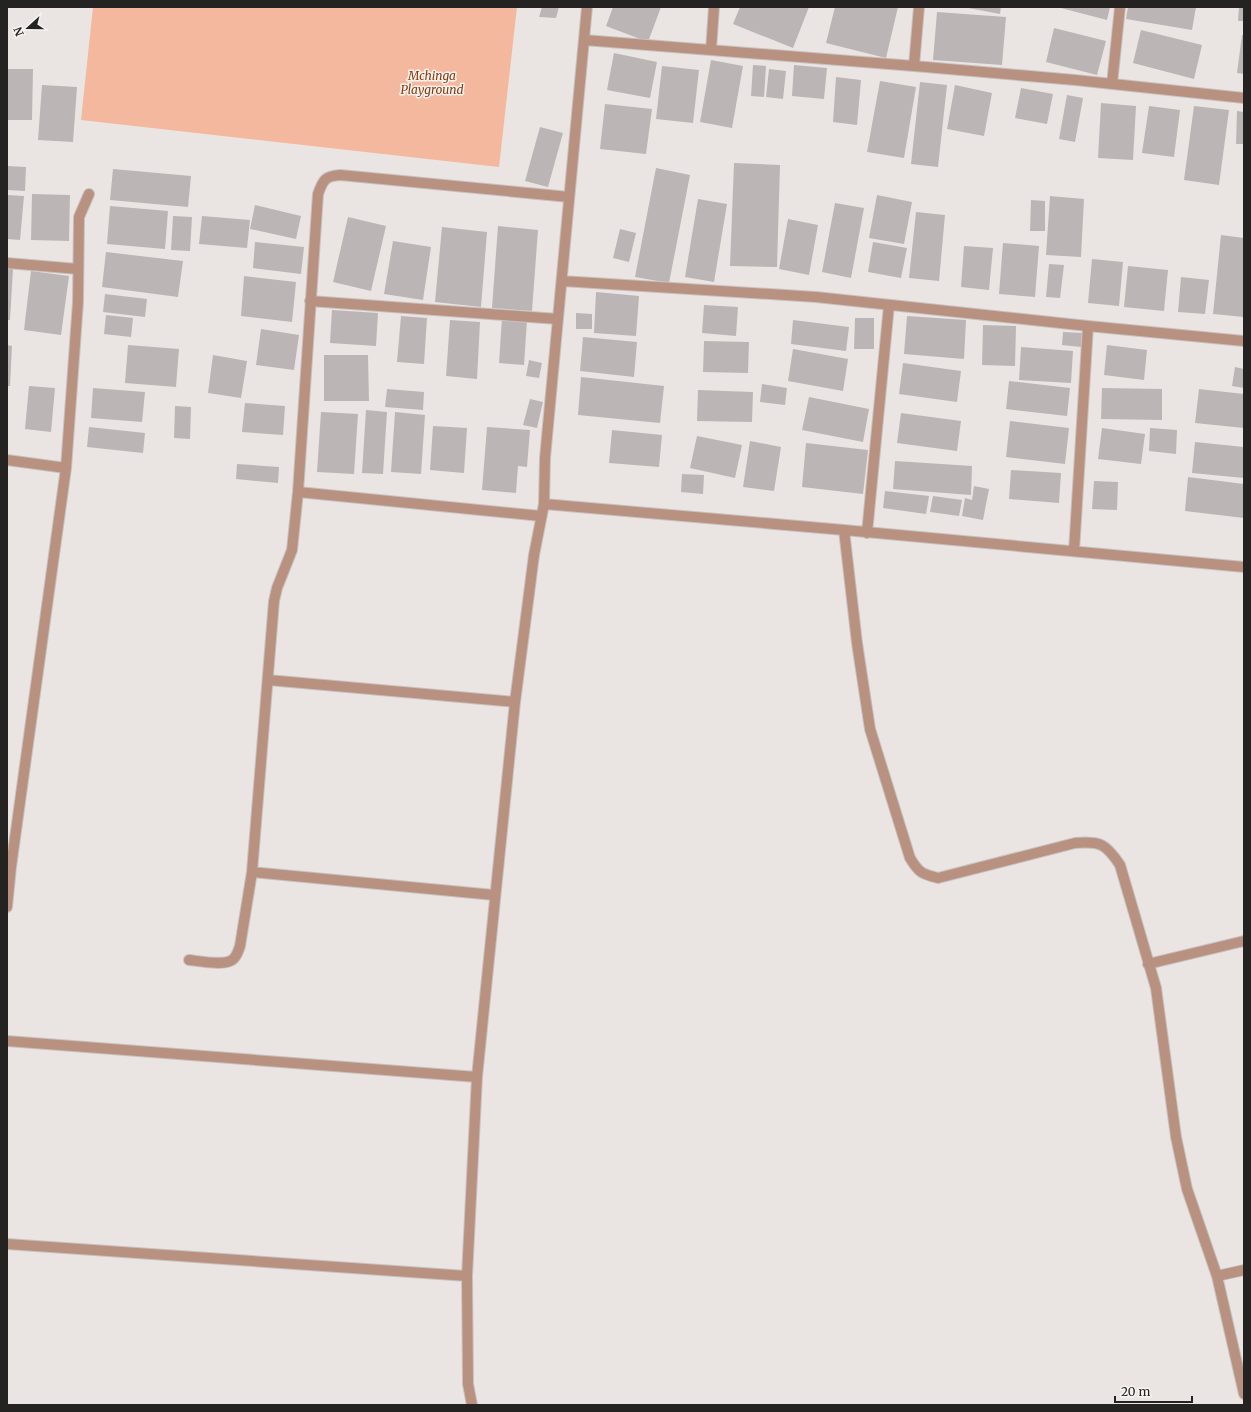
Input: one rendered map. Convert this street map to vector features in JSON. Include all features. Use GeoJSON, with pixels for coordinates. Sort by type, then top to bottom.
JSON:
{"type":"FeatureCollection","features":[{"type":"Feature","properties":{"kind":"street"},"geometry":{"type":"LineString","coordinates":[[472,1405],[468,1384],[467,1276],[477,1077],[514,702],[534,555],[544,504],[545,458],[587,7]]}},
{"type":"Feature","properties":{"kind":"street"},"geometry":{"type":"LineString","coordinates":[[711,50],[714,7]]}},
{"type":"Feature","properties":{"kind":"street"},"geometry":{"type":"LineString","coordinates":[[914,66],[919,7]]}},
{"type":"Feature","properties":{"kind":"street"},"geometry":{"type":"LineString","coordinates":[[1112,84],[1120,7]]}},
{"type":"Feature","properties":{"kind":"street"},"geometry":{"type":"LineString","coordinates":[[584,40],[914,66],[1244,98]]}},
{"type":"Feature","properties":{"kind":"street"},"geometry":{"type":"LineString","coordinates":[[189,960],[223,963],[232,960],[236,956],[240,946],[252,872],[274,601],[277,588],[292,550],[298,492],[318,194],[321,184],[326,178],[332,176],[348,175],[569,197]]}},
{"type":"Feature","properties":{"kind":"street"},"geometry":{"type":"LineString","coordinates":[[7,907],[9,867],[66,468],[78,302],[78,217],[89,194]]}},
{"type":"Feature","properties":{"kind":"street"},"geometry":{"type":"LineString","coordinates":[[7,263],[78,269]]}},
{"type":"Feature","properties":{"kind":"street"},"geometry":{"type":"LineString","coordinates":[[562,281],[816,297],[1244,341]]}},
{"type":"Feature","properties":{"kind":"street"},"geometry":{"type":"LineString","coordinates":[[310,301],[558,319]]}},
{"type":"Feature","properties":{"kind":"street"},"geometry":{"type":"LineString","coordinates":[[867,533],[889,305]]}},
{"type":"Feature","properties":{"kind":"street"},"geometry":{"type":"LineString","coordinates":[[1074,551],[1088,326]]}},
{"type":"Feature","properties":{"kind":"street"},"geometry":{"type":"LineString","coordinates":[[7,460],[66,468]]}},
{"type":"Feature","properties":{"kind":"street"},"geometry":{"type":"LineString","coordinates":[[298,492],[542,516]]}},
{"type":"Feature","properties":{"kind":"street"},"geometry":{"type":"LineString","coordinates":[[544,504],[1244,567]]}},
{"type":"Feature","properties":{"kind":"street"},"geometry":{"type":"LineString","coordinates":[[844,530],[858,651],[870,729],[910,858],[917,870],[926,875],[938,878],[1075,843],[1088,842],[1102,844],[1112,853],[1120,865],[1156,988],[1176,1137],[1187,1189],[1218,1276],[1244,1394]]}},
{"type":"Feature","properties":{"kind":"street"},"geometry":{"type":"LineString","coordinates":[[268,680],[514,702]]}},
{"type":"Feature","properties":{"kind":"street"},"geometry":{"type":"LineString","coordinates":[[252,872],[494,895]]}},
{"type":"Feature","properties":{"kind":"street"},"geometry":{"type":"LineString","coordinates":[[1148,964],[1244,941]]}},
{"type":"Feature","properties":{"kind":"street"},"geometry":{"type":"LineString","coordinates":[[7,1041],[477,1077]]}},
{"type":"Feature","properties":{"kind":"street"},"geometry":{"type":"LineString","coordinates":[[7,1244],[467,1276]]}},
{"type":"Feature","properties":{"kind":"street"},"geometry":{"type":"LineString","coordinates":[[1218,1276],[1244,1270]]}},
{"type":"Feature","properties":{"kind":"green space","name":"Mchinga Playground"},"geometry":{"type":"Polygon","coordinates":[[[93,7],[517,7],[499,167],[81,120],[93,7]]]}},
{"type":"Feature","properties":{"kind":"building"},"geometry":{"type":"Polygon","coordinates":[[[542,7],[559,7],[556,18],[539,17],[542,7]]]}},
{"type":"Feature","properties":{"kind":"building"},"geometry":{"type":"Polygon","coordinates":[[[613,7],[661,7],[648,42],[606,26],[613,7]]]}},
{"type":"Feature","properties":{"kind":"building"},"geometry":{"type":"Polygon","coordinates":[[[740,7],[809,7],[793,48],[733,24],[740,7]]]}},
{"type":"Feature","properties":{"kind":"building"},"geometry":{"type":"Polygon","coordinates":[[[835,7],[898,7],[886,58],[826,43],[835,7]]]}},
{"type":"Feature","properties":{"kind":"building"},"geometry":{"type":"Polygon","coordinates":[[[963,7],[1001,7],[1000,14],[963,7]]]}},
{"type":"Feature","properties":{"kind":"building"},"geometry":{"type":"Polygon","coordinates":[[[1057,7],[1110,7],[1107,20],[1057,7]]]}},
{"type":"Feature","properties":{"kind":"building"},"geometry":{"type":"Polygon","coordinates":[[[1128,7],[1196,7],[1192,30],[1126,19],[1128,7]]]}},
{"type":"Feature","properties":{"kind":"building"},"geometry":{"type":"Polygon","coordinates":[[[1239,7],[1244,7],[1244,21],[1238,21],[1239,7]]]}},
{"type":"Feature","properties":{"kind":"building"},"geometry":{"type":"Polygon","coordinates":[[[937,12],[1006,17],[1002,65],[933,60],[937,12]]]}},
{"type":"Feature","properties":{"kind":"building"},"geometry":{"type":"Polygon","coordinates":[[[1054,28],[1106,41],[1097,75],[1046,62],[1054,28]]]}},
{"type":"Feature","properties":{"kind":"building"},"geometry":{"type":"Polygon","coordinates":[[[1141,30],[1202,45],[1194,79],[1133,63],[1141,30]]]}},
{"type":"Feature","properties":{"kind":"building"},"geometry":{"type":"Polygon","coordinates":[[[1242,35],[1244,35],[1244,74],[1237,73],[1242,35]]]}},
{"type":"Feature","properties":{"kind":"building"},"geometry":{"type":"Polygon","coordinates":[[[614,53],[657,62],[650,98],[607,90],[614,53]]]}},
{"type":"Feature","properties":{"kind":"building"},"geometry":{"type":"Polygon","coordinates":[[[711,60],[743,66],[732,128],[700,122],[711,60]]]}},
{"type":"Feature","properties":{"kind":"building"},"geometry":{"type":"Polygon","coordinates":[[[753,65],[766,66],[764,97],[751,96],[753,65]]]}},
{"type":"Feature","properties":{"kind":"building"},"geometry":{"type":"Polygon","coordinates":[[[794,65],[827,68],[824,99],[792,96],[794,65]]]}},
{"type":"Feature","properties":{"kind":"building"},"geometry":{"type":"Polygon","coordinates":[[[662,66],[699,70],[693,123],[656,119],[662,66]]]}},
{"type":"Feature","properties":{"kind":"building"},"geometry":{"type":"Polygon","coordinates":[[[7,69],[33,69],[32,120],[7,120],[7,69]]]}},
{"type":"Feature","properties":{"kind":"building"},"geometry":{"type":"Polygon","coordinates":[[[769,69],[786,71],[783,99],[766,97],[769,69]]]}},
{"type":"Feature","properties":{"kind":"building"},"geometry":{"type":"Polygon","coordinates":[[[836,77],[861,80],[857,125],[833,122],[836,77]]]}},
{"type":"Feature","properties":{"kind":"building"},"geometry":{"type":"Polygon","coordinates":[[[880,81],[916,87],[904,158],[867,152],[880,81]]]}},
{"type":"Feature","properties":{"kind":"building"},"geometry":{"type":"Polygon","coordinates":[[[920,82],[947,85],[938,167],[911,164],[920,82]]]}},
{"type":"Feature","properties":{"kind":"building"},"geometry":{"type":"Polygon","coordinates":[[[42,85],[77,87],[73,142],[38,140],[42,85]]]}},
{"type":"Feature","properties":{"kind":"building"},"geometry":{"type":"Polygon","coordinates":[[[955,85],[992,93],[984,136],[947,129],[955,85]]]}},
{"type":"Feature","properties":{"kind":"building"},"geometry":{"type":"Polygon","coordinates":[[[1021,88],[1053,94],[1047,124],[1015,118],[1021,88]]]}},
{"type":"Feature","properties":{"kind":"building"},"geometry":{"type":"Polygon","coordinates":[[[1067,95],[1083,98],[1075,142],[1059,139],[1067,95]]]}},
{"type":"Feature","properties":{"kind":"building"},"geometry":{"type":"Polygon","coordinates":[[[1101,103],[1136,106],[1133,160],[1098,158],[1101,103]]]}},
{"type":"Feature","properties":{"kind":"building"},"geometry":{"type":"Polygon","coordinates":[[[605,104],[652,109],[646,154],[600,149],[605,104]]]}},
{"type":"Feature","properties":{"kind":"building"},"geometry":{"type":"Polygon","coordinates":[[[1149,106],[1180,110],[1174,157],[1142,153],[1149,106]]]}},
{"type":"Feature","properties":{"kind":"building"},"geometry":{"type":"Polygon","coordinates":[[[1194,106],[1229,110],[1219,185],[1184,180],[1194,106]]]}},
{"type":"Feature","properties":{"kind":"building"},"geometry":{"type":"Polygon","coordinates":[[[1237,111],[1244,112],[1244,144],[1236,144],[1237,111]]]}},
{"type":"Feature","properties":{"kind":"building"},"geometry":{"type":"Polygon","coordinates":[[[540,127],[563,133],[548,187],[525,181],[540,127]]]}},
{"type":"Feature","properties":{"kind":"building"},"geometry":{"type":"Polygon","coordinates":[[[734,163],[780,165],[777,267],[730,266],[734,163]]]}},
{"type":"Feature","properties":{"kind":"building"},"geometry":{"type":"Polygon","coordinates":[[[7,166],[26,167],[25,191],[7,190],[7,166]]]}},
{"type":"Feature","properties":{"kind":"building"},"geometry":{"type":"Polygon","coordinates":[[[656,168],[690,175],[669,283],[635,277],[656,168]]]}},
{"type":"Feature","properties":{"kind":"building"},"geometry":{"type":"Polygon","coordinates":[[[113,169],[191,176],[188,207],[110,200],[113,169]]]}},
{"type":"Feature","properties":{"kind":"building"},"geometry":{"type":"Polygon","coordinates":[[[32,194],[70,195],[69,241],[31,240],[32,194]]]}},
{"type":"Feature","properties":{"kind":"building"},"geometry":{"type":"Polygon","coordinates":[[[7,195],[24,196],[20,240],[7,239],[7,195]]]}},
{"type":"Feature","properties":{"kind":"building"},"geometry":{"type":"Polygon","coordinates":[[[877,195],[912,202],[904,244],[869,238],[877,195]]]}},
{"type":"Feature","properties":{"kind":"building"},"geometry":{"type":"Polygon","coordinates":[[[1050,196],[1084,199],[1081,257],[1046,255],[1050,196]]]}},
{"type":"Feature","properties":{"kind":"building"},"geometry":{"type":"Polygon","coordinates":[[[698,199],[727,204],[714,282],[685,277],[698,199]]]}},
{"type":"Feature","properties":{"kind":"building"},"geometry":{"type":"Polygon","coordinates":[[[1031,200],[1045,201],[1045,231],[1030,231],[1031,200]]]}},
{"type":"Feature","properties":{"kind":"building"},"geometry":{"type":"Polygon","coordinates":[[[835,203],[864,208],[851,278],[822,272],[835,203]]]}},
{"type":"Feature","properties":{"kind":"building"},"geometry":{"type":"Polygon","coordinates":[[[255,205],[301,216],[296,239],[250,229],[255,205]]]}},
{"type":"Feature","properties":{"kind":"building"},"geometry":{"type":"Polygon","coordinates":[[[110,206],[168,211],[165,249],[107,244],[110,206]]]}},
{"type":"Feature","properties":{"kind":"building"},"geometry":{"type":"Polygon","coordinates":[[[916,212],[945,215],[939,281],[909,278],[916,212]]]}},
{"type":"Feature","properties":{"kind":"building"},"geometry":{"type":"Polygon","coordinates":[[[173,216],[192,217],[190,251],[171,250],[173,216]]]}},
{"type":"Feature","properties":{"kind":"building"},"geometry":{"type":"Polygon","coordinates":[[[202,216],[250,220],[247,248],[199,244],[202,216]]]}},
{"type":"Feature","properties":{"kind":"building"},"geometry":{"type":"Polygon","coordinates":[[[348,217],[386,226],[371,291],[333,282],[348,217]]]}},
{"type":"Feature","properties":{"kind":"building"},"geometry":{"type":"Polygon","coordinates":[[[788,219],[818,225],[809,275],[779,269],[788,219]]]}},
{"type":"Feature","properties":{"kind":"building"},"geometry":{"type":"Polygon","coordinates":[[[498,226],[538,230],[532,311],[492,308],[498,226]]]}},
{"type":"Feature","properties":{"kind":"building"},"geometry":{"type":"Polygon","coordinates":[[[442,227],[487,232],[481,307],[435,302],[442,227]]]}},
{"type":"Feature","properties":{"kind":"building"},"geometry":{"type":"Polygon","coordinates":[[[620,229],[636,233],[629,262],[613,258],[620,229]]]}},
{"type":"Feature","properties":{"kind":"building"},"geometry":{"type":"Polygon","coordinates":[[[1221,235],[1244,238],[1244,317],[1213,314],[1221,235]]]}},
{"type":"Feature","properties":{"kind":"building"},"geometry":{"type":"Polygon","coordinates":[[[393,241],[431,247],[423,300],[384,294],[393,241]]]}},
{"type":"Feature","properties":{"kind":"building"},"geometry":{"type":"Polygon","coordinates":[[[255,242],[304,247],[301,274],[253,268],[255,242]]]}},
{"type":"Feature","properties":{"kind":"building"},"geometry":{"type":"Polygon","coordinates":[[[873,242],[907,248],[901,278],[868,272],[873,242]]]}},
{"type":"Feature","properties":{"kind":"building"},"geometry":{"type":"Polygon","coordinates":[[[1003,243],[1039,246],[1035,297],[999,294],[1003,243]]]}},
{"type":"Feature","properties":{"kind":"building"},"geometry":{"type":"Polygon","coordinates":[[[964,246],[993,248],[989,290],[961,287],[964,246]]]}},
{"type":"Feature","properties":{"kind":"building"},"geometry":{"type":"Polygon","coordinates":[[[106,252],[183,261],[178,297],[102,287],[106,252]]]}},
{"type":"Feature","properties":{"kind":"building"},"geometry":{"type":"Polygon","coordinates":[[[1092,259],[1123,262],[1119,306],[1088,303],[1092,259]]]}},
{"type":"Feature","properties":{"kind":"building"},"geometry":{"type":"Polygon","coordinates":[[[1049,264],[1064,265],[1060,298],[1046,297],[1049,264]]]}},
{"type":"Feature","properties":{"kind":"building"},"geometry":{"type":"Polygon","coordinates":[[[1128,266],[1168,270],[1164,311],[1124,307],[1128,266]]]}},
{"type":"Feature","properties":{"kind":"building"},"geometry":{"type":"Polygon","coordinates":[[[7,268],[13,269],[10,320],[7,320],[7,268]]]}},
{"type":"Feature","properties":{"kind":"building"},"geometry":{"type":"Polygon","coordinates":[[[31,271],[69,276],[61,335],[24,330],[31,271]]]}},
{"type":"Feature","properties":{"kind":"building"},"geometry":{"type":"Polygon","coordinates":[[[244,276],[296,282],[292,322],[241,316],[244,276]]]}},
{"type":"Feature","properties":{"kind":"building"},"geometry":{"type":"Polygon","coordinates":[[[1181,277],[1209,280],[1205,314],[1178,312],[1181,277]]]}},
{"type":"Feature","properties":{"kind":"building"},"geometry":{"type":"Polygon","coordinates":[[[596,292],[639,296],[636,336],[594,333],[596,292]]]}},
{"type":"Feature","properties":{"kind":"building"},"geometry":{"type":"Polygon","coordinates":[[[105,294],[147,299],[145,317],[103,312],[105,294]]]}},
{"type":"Feature","properties":{"kind":"building"},"geometry":{"type":"Polygon","coordinates":[[[704,305],[738,307],[736,336],[702,333],[704,305]]]}},
{"type":"Feature","properties":{"kind":"building"},"geometry":{"type":"Polygon","coordinates":[[[332,310],[378,313],[376,346],[330,343],[332,310]]]}},
{"type":"Feature","properties":{"kind":"building"},"geometry":{"type":"Polygon","coordinates":[[[576,313],[592,314],[592,329],[576,329],[576,313]]]}},
{"type":"Feature","properties":{"kind":"building"},"geometry":{"type":"Polygon","coordinates":[[[106,315],[133,318],[131,337],[104,334],[106,315]]]}},
{"type":"Feature","properties":{"kind":"building"},"geometry":{"type":"Polygon","coordinates":[[[401,316],[427,318],[424,364],[397,362],[401,316]]]}},
{"type":"Feature","properties":{"kind":"building"},"geometry":{"type":"Polygon","coordinates":[[[907,316],[966,320],[964,359],[904,354],[907,316]]]}},
{"type":"Feature","properties":{"kind":"building"},"geometry":{"type":"Polygon","coordinates":[[[502,318],[527,320],[524,365],[499,363],[502,318]]]}},
{"type":"Feature","properties":{"kind":"building"},"geometry":{"type":"Polygon","coordinates":[[[855,318],[874,318],[874,349],[854,349],[855,318]]]}},
{"type":"Feature","properties":{"kind":"building"},"geometry":{"type":"Polygon","coordinates":[[[450,320],[480,322],[477,379],[446,376],[450,320]]]}},
{"type":"Feature","properties":{"kind":"building"},"geometry":{"type":"Polygon","coordinates":[[[793,320],[849,327],[846,351],[791,344],[793,320]]]}},
{"type":"Feature","properties":{"kind":"building"},"geometry":{"type":"Polygon","coordinates":[[[983,325],[1016,326],[1015,366],[982,365],[983,325]]]}},
{"type":"Feature","properties":{"kind":"building"},"geometry":{"type":"Polygon","coordinates":[[[261,329],[299,335],[294,370],[256,365],[261,329]]]}},
{"type":"Feature","properties":{"kind":"building"},"geometry":{"type":"Polygon","coordinates":[[[1063,332],[1082,333],[1081,347],[1062,345],[1063,332]]]}},
{"type":"Feature","properties":{"kind":"building"},"geometry":{"type":"Polygon","coordinates":[[[583,337],[637,342],[634,377],[580,371],[583,337]]]}},
{"type":"Feature","properties":{"kind":"building"},"geometry":{"type":"Polygon","coordinates":[[[704,341],[749,342],[748,373],[703,372],[704,341]]]}},
{"type":"Feature","properties":{"kind":"building"},"geometry":{"type":"Polygon","coordinates":[[[7,345],[12,346],[10,386],[7,386],[7,345]]]}},
{"type":"Feature","properties":{"kind":"building"},"geometry":{"type":"Polygon","coordinates":[[[128,345],[179,349],[176,387],[125,383],[128,345]]]}},
{"type":"Feature","properties":{"kind":"building"},"geometry":{"type":"Polygon","coordinates":[[[1107,345],[1147,350],[1144,380],[1104,375],[1107,345]]]}},
{"type":"Feature","properties":{"kind":"building"},"geometry":{"type":"Polygon","coordinates":[[[1021,347],[1073,351],[1071,383],[1019,380],[1021,347]]]}},
{"type":"Feature","properties":{"kind":"building"},"geometry":{"type":"Polygon","coordinates":[[[793,349],[848,359],[843,391],[788,381],[793,349]]]}},
{"type":"Feature","properties":{"kind":"building"},"geometry":{"type":"Polygon","coordinates":[[[213,355],[247,361],[241,398],[208,393],[213,355]]]}},
{"type":"Feature","properties":{"kind":"building"},"geometry":{"type":"Polygon","coordinates":[[[324,355],[368,355],[369,401],[324,401],[324,355]]]}},
{"type":"Feature","properties":{"kind":"building"},"geometry":{"type":"Polygon","coordinates":[[[529,360],[542,363],[539,378],[526,376],[529,360]]]}},
{"type":"Feature","properties":{"kind":"building"},"geometry":{"type":"Polygon","coordinates":[[[903,363],[961,371],[957,402],[899,394],[903,363]]]}},
{"type":"Feature","properties":{"kind":"building"},"geometry":{"type":"Polygon","coordinates":[[[1235,367],[1244,369],[1244,388],[1232,386],[1235,367]]]}},
{"type":"Feature","properties":{"kind":"building"},"geometry":{"type":"Polygon","coordinates":[[[581,377],[664,386],[660,423],[578,415],[581,377]]]}},
{"type":"Feature","properties":{"kind":"building"},"geometry":{"type":"Polygon","coordinates":[[[1009,381],[1070,388],[1067,416],[1006,409],[1009,381]]]}},
{"type":"Feature","properties":{"kind":"building"},"geometry":{"type":"Polygon","coordinates":[[[762,384],[787,388],[785,405],[760,402],[762,384]]]}},
{"type":"Feature","properties":{"kind":"building"},"geometry":{"type":"Polygon","coordinates":[[[29,386],[55,388],[51,432],[25,429],[29,386]]]}},
{"type":"Feature","properties":{"kind":"building"},"geometry":{"type":"Polygon","coordinates":[[[93,388],[145,392],[142,422],[91,418],[93,388]]]}},
{"type":"Feature","properties":{"kind":"building"},"geometry":{"type":"Polygon","coordinates":[[[1102,388],[1162,389],[1162,420],[1101,419],[1102,388]]]}},
{"type":"Feature","properties":{"kind":"building"},"geometry":{"type":"Polygon","coordinates":[[[387,389],[424,392],[423,410],[385,407],[387,389]]]}},
{"type":"Feature","properties":{"kind":"building"},"geometry":{"type":"Polygon","coordinates":[[[1199,389],[1244,394],[1244,428],[1195,423],[1199,389]]]}},
{"type":"Feature","properties":{"kind":"building"},"geometry":{"type":"Polygon","coordinates":[[[698,390],[753,392],[752,422],[697,421],[698,390]]]}},
{"type":"Feature","properties":{"kind":"building"},"geometry":{"type":"Polygon","coordinates":[[[809,397],[869,409],[863,442],[802,430],[809,397]]]}},
{"type":"Feature","properties":{"kind":"building"},"geometry":{"type":"Polygon","coordinates":[[[530,399],[543,402],[537,428],[523,425],[530,399]]]}},
{"type":"Feature","properties":{"kind":"building"},"geometry":{"type":"Polygon","coordinates":[[[245,403],[285,406],[283,435],[242,432],[245,403]]]}},
{"type":"Feature","properties":{"kind":"building"},"geometry":{"type":"Polygon","coordinates":[[[175,406],[191,407],[190,439],[174,438],[175,406]]]}},
{"type":"Feature","properties":{"kind":"building"},"geometry":{"type":"Polygon","coordinates":[[[366,410],[387,412],[383,474],[362,473],[366,410]]]}},
{"type":"Feature","properties":{"kind":"building"},"geometry":{"type":"Polygon","coordinates":[[[321,412],[358,414],[354,474],[317,472],[321,412]]]}},
{"type":"Feature","properties":{"kind":"building"},"geometry":{"type":"Polygon","coordinates":[[[395,412],[425,415],[421,474],[391,472],[395,412]]]}},
{"type":"Feature","properties":{"kind":"building"},"geometry":{"type":"Polygon","coordinates":[[[901,413],[961,421],[957,451],[897,443],[901,413]]]}},
{"type":"Feature","properties":{"kind":"building"},"geometry":{"type":"Polygon","coordinates":[[[1010,421],[1069,428],[1065,464],[1006,457],[1010,421]]]}},
{"type":"Feature","properties":{"kind":"building"},"geometry":{"type":"Polygon","coordinates":[[[433,426],[467,428],[464,473],[430,470],[433,426]]]}},
{"type":"Feature","properties":{"kind":"building"},"geometry":{"type":"Polygon","coordinates":[[[89,427],[145,433],[143,453],[87,447],[89,427]]]}},
{"type":"Feature","properties":{"kind":"building"},"geometry":{"type":"Polygon","coordinates":[[[487,427],[530,430],[527,467],[518,466],[516,493],[482,490],[487,427]]]}},
{"type":"Feature","properties":{"kind":"building"},"geometry":{"type":"Polygon","coordinates":[[[1102,428],[1145,434],[1141,464],[1098,459],[1102,428]]]}},
{"type":"Feature","properties":{"kind":"building"},"geometry":{"type":"Polygon","coordinates":[[[1150,428],[1177,430],[1176,454],[1149,451],[1150,428]]]}},
{"type":"Feature","properties":{"kind":"building"},"geometry":{"type":"Polygon","coordinates":[[[612,430],[662,435],[659,467],[609,463],[612,430]]]}},
{"type":"Feature","properties":{"kind":"building"},"geometry":{"type":"Polygon","coordinates":[[[697,436],[742,445],[735,478],[690,468],[697,436]]]}},
{"type":"Feature","properties":{"kind":"building"},"geometry":{"type":"Polygon","coordinates":[[[750,441],[781,447],[774,491],[743,487],[750,441]]]}},
{"type":"Feature","properties":{"kind":"building"},"geometry":{"type":"Polygon","coordinates":[[[1195,442],[1244,447],[1244,478],[1192,473],[1195,442]]]}},
{"type":"Feature","properties":{"kind":"building"},"geometry":{"type":"Polygon","coordinates":[[[806,443],[868,450],[863,494],[802,487],[806,443]]]}},
{"type":"Feature","properties":{"kind":"building"},"geometry":{"type":"Polygon","coordinates":[[[895,461],[972,466],[971,495],[893,489],[895,461]]]}},
{"type":"Feature","properties":{"kind":"building"},"geometry":{"type":"Polygon","coordinates":[[[237,464],[279,467],[278,483],[236,479],[237,464]]]}},
{"type":"Feature","properties":{"kind":"building"},"geometry":{"type":"Polygon","coordinates":[[[1011,470],[1061,473],[1059,503],[1009,499],[1011,470]]]}},
{"type":"Feature","properties":{"kind":"building"},"geometry":{"type":"Polygon","coordinates":[[[682,474],[704,475],[703,494],[681,492],[682,474]]]}},
{"type":"Feature","properties":{"kind":"building"},"geometry":{"type":"Polygon","coordinates":[[[1188,477],[1244,484],[1244,518],[1185,511],[1188,477]]]}},
{"type":"Feature","properties":{"kind":"building"},"geometry":{"type":"Polygon","coordinates":[[[1094,481],[1118,482],[1117,510],[1092,509],[1094,481]]]}},
{"type":"Feature","properties":{"kind":"building"},"geometry":{"type":"Polygon","coordinates":[[[974,486],[989,489],[983,520],[962,516],[965,498],[972,500],[974,486]]]}},
{"type":"Feature","properties":{"kind":"building"},"geometry":{"type":"Polygon","coordinates":[[[885,491],[929,496],[926,514],[883,508],[885,491]]]}},
{"type":"Feature","properties":{"kind":"building"},"geometry":{"type":"Polygon","coordinates":[[[933,496],[962,500],[959,516],[930,512],[933,496]]]}}]}
